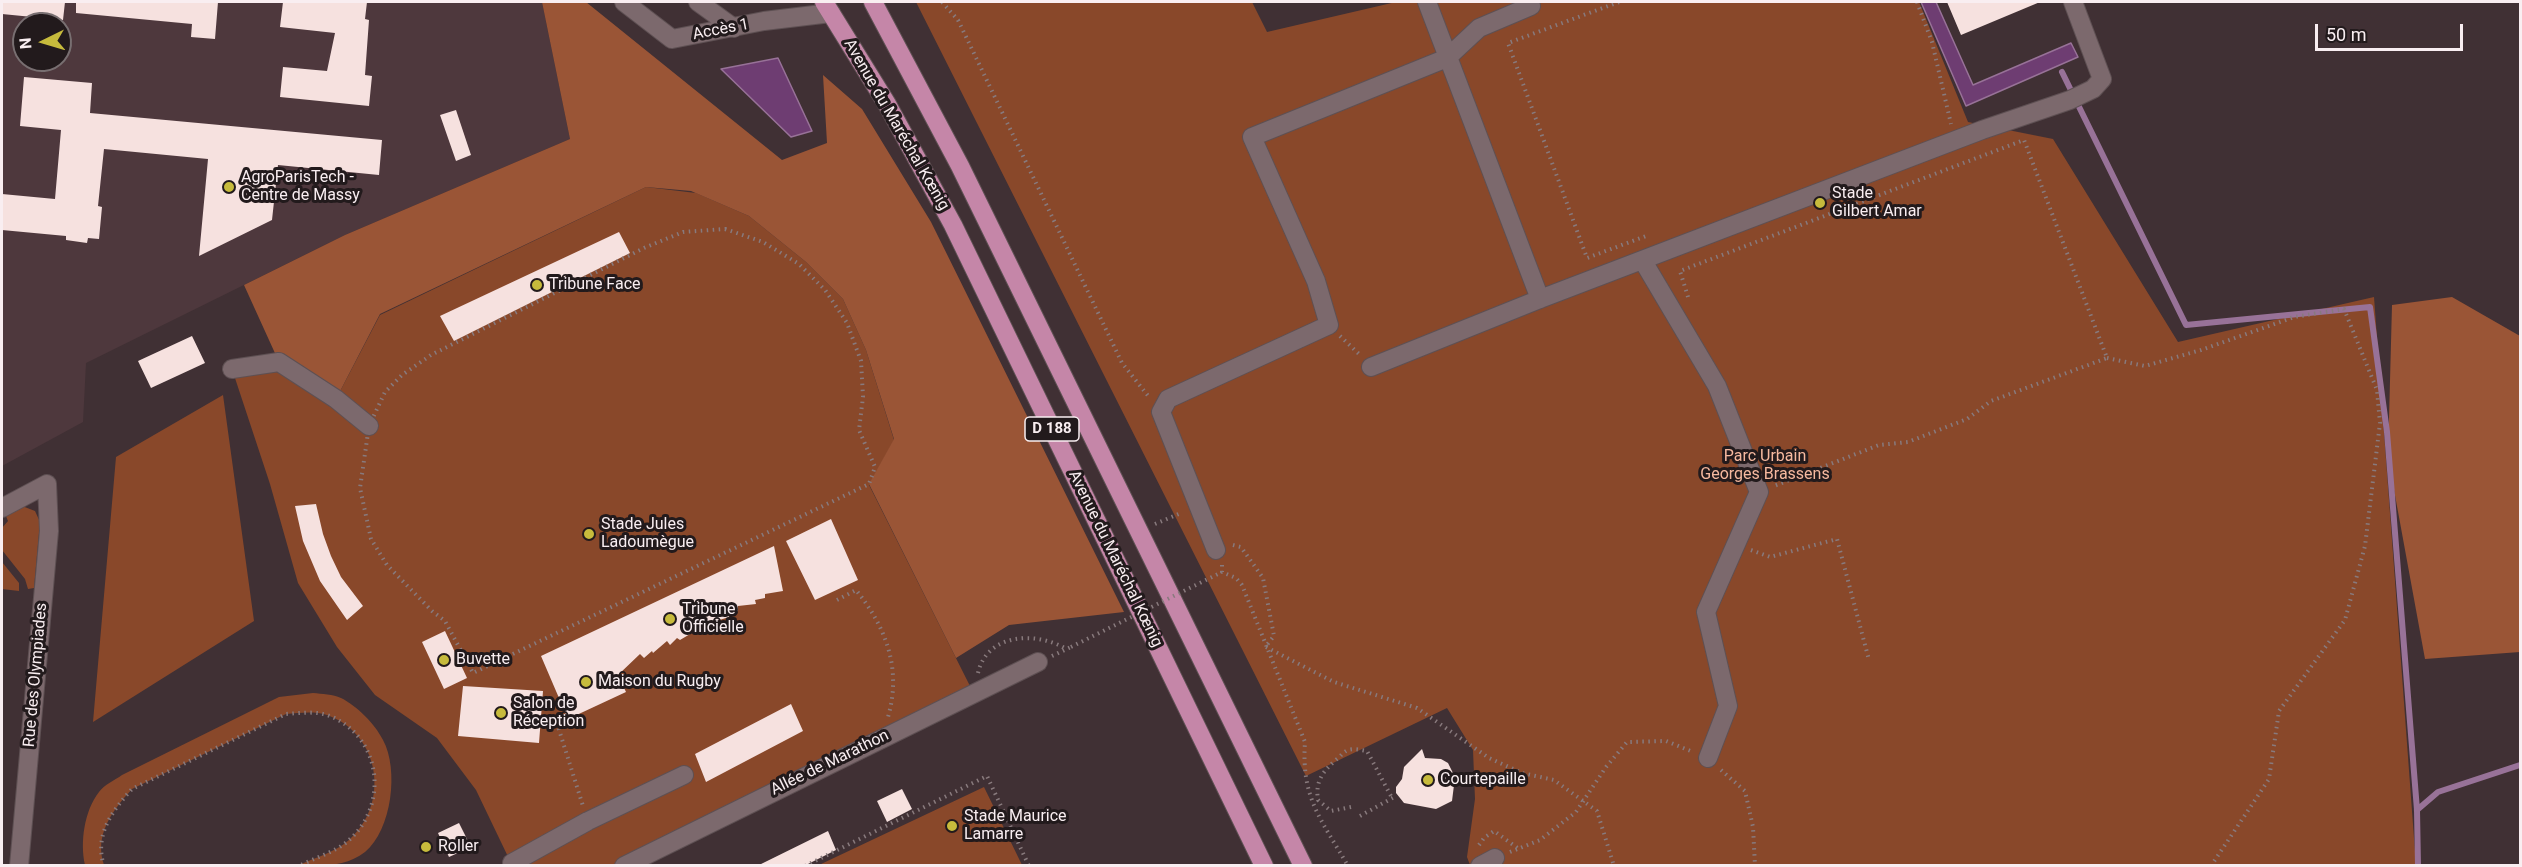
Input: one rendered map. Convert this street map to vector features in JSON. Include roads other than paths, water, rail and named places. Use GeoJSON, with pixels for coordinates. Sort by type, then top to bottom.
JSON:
{"type":"FeatureCollection","features":[{"type":"Feature","properties":{"kind":"main road","name":"Avenue du Maréchal Kœnig"},"geometry":{"type":"LineString","coordinates":[[873,2],[960,166],[1303,866]]}},
{"type":"Feature","properties":{"kind":"main road","name":"Avenue du Maréchal Kœnig"},"geometry":{"type":"LineString","coordinates":[[827,7],[888,105],[953,225],[1264,866]]}},
{"type":"Feature","properties":{"kind":"street","name":"Accès 1"},"geometry":{"type":"LineString","coordinates":[[624,2],[672,39],[827,7]]}},
{"type":"Feature","properties":{"kind":"street"},"geometry":{"type":"LineString","coordinates":[[698,2],[734,28]]}},
{"type":"Feature","properties":{"kind":"street"},"geometry":{"type":"LineString","coordinates":[[1426,2],[1540,299]]}},
{"type":"Feature","properties":{"kind":"street"},"geometry":{"type":"LineString","coordinates":[[1371,366],[1540,299],[2093,89],[2102,79],[2073,2]]}},
{"type":"Feature","properties":{"kind":"street"},"geometry":{"type":"LineString","coordinates":[[1215,547],[1161,412],[1168,399],[1329,325],[1316,281],[1252,137],[1447,58],[1479,28],[1531,6]]}},
{"type":"Feature","properties":{"kind":"street"},"geometry":{"type":"LineString","coordinates":[[1643,261],[1717,386],[1759,492],[1706,612],[1728,706],[1708,758]]}},
{"type":"Feature","properties":{"kind":"street"},"geometry":{"type":"LineString","coordinates":[[232,369],[279,362],[336,399],[369,426]]}},
{"type":"Feature","properties":{"kind":"street","name":"Rue des Olympiades"},"geometry":{"type":"LineString","coordinates":[[2,508],[47,484],[49,531],[19,866]]}},
{"type":"Feature","properties":{"kind":"street","name":"Allée de Marathon"},"geometry":{"type":"LineString","coordinates":[[624,866],[973,692],[1038,662]]}},
{"type":"Feature","properties":{"kind":"street"},"geometry":{"type":"LineString","coordinates":[[512,863],[588,821],[684,775]]}},
{"type":"Feature","properties":{"kind":"waterway"},"geometry":{"type":"LineString","coordinates":[[2062,72],[2186,325],[2370,307],[2387,432],[2417,810],[2418,866]]}},
{"type":"Feature","properties":{"kind":"waterway"},"geometry":{"type":"LineString","coordinates":[[2417,810],[2438,792],[2520,765]]}},
{"type":"Feature","properties":{"kind":"place","name":"AgroParisTech - Centre de Massy"},"geometry":{"type":"Point","coordinates":[229,187]}},
{"type":"Feature","properties":{"kind":"place","name":"Stade Gilbert Amar"},"geometry":{"type":"Point","coordinates":[1820,203]}},
{"type":"Feature","properties":{"kind":"place","name":"Tribune Face"},"geometry":{"type":"Point","coordinates":[537,285]}},
{"type":"Feature","properties":{"kind":"place","name":"Stade Jules Ladoumègue"},"geometry":{"type":"Point","coordinates":[589,534]}},
{"type":"Feature","properties":{"kind":"place","name":"Tribune Officielle"},"geometry":{"type":"Point","coordinates":[670,619]}},
{"type":"Feature","properties":{"kind":"place","name":"Buvette"},"geometry":{"type":"Point","coordinates":[444,660]}},
{"type":"Feature","properties":{"kind":"place","name":"Maison du Rugby"},"geometry":{"type":"Point","coordinates":[586,682]}},
{"type":"Feature","properties":{"kind":"place","name":"Salon de Réception"},"geometry":{"type":"Point","coordinates":[501,713]}},
{"type":"Feature","properties":{"kind":"place","name":"Courtepaille"},"geometry":{"type":"Point","coordinates":[1428,780]}},
{"type":"Feature","properties":{"kind":"place","name":"Stade Maurice Lamarre"},"geometry":{"type":"Point","coordinates":[952,826]}},
{"type":"Feature","properties":{"kind":"place","name":"Roller"},"geometry":{"type":"Point","coordinates":[426,847]}},
{"type":"Feature","properties":{"kind":"park label","name":"Parc Urbain Georges Brassens"},"geometry":{"type":"Point","coordinates":[1765,466]}}]}
